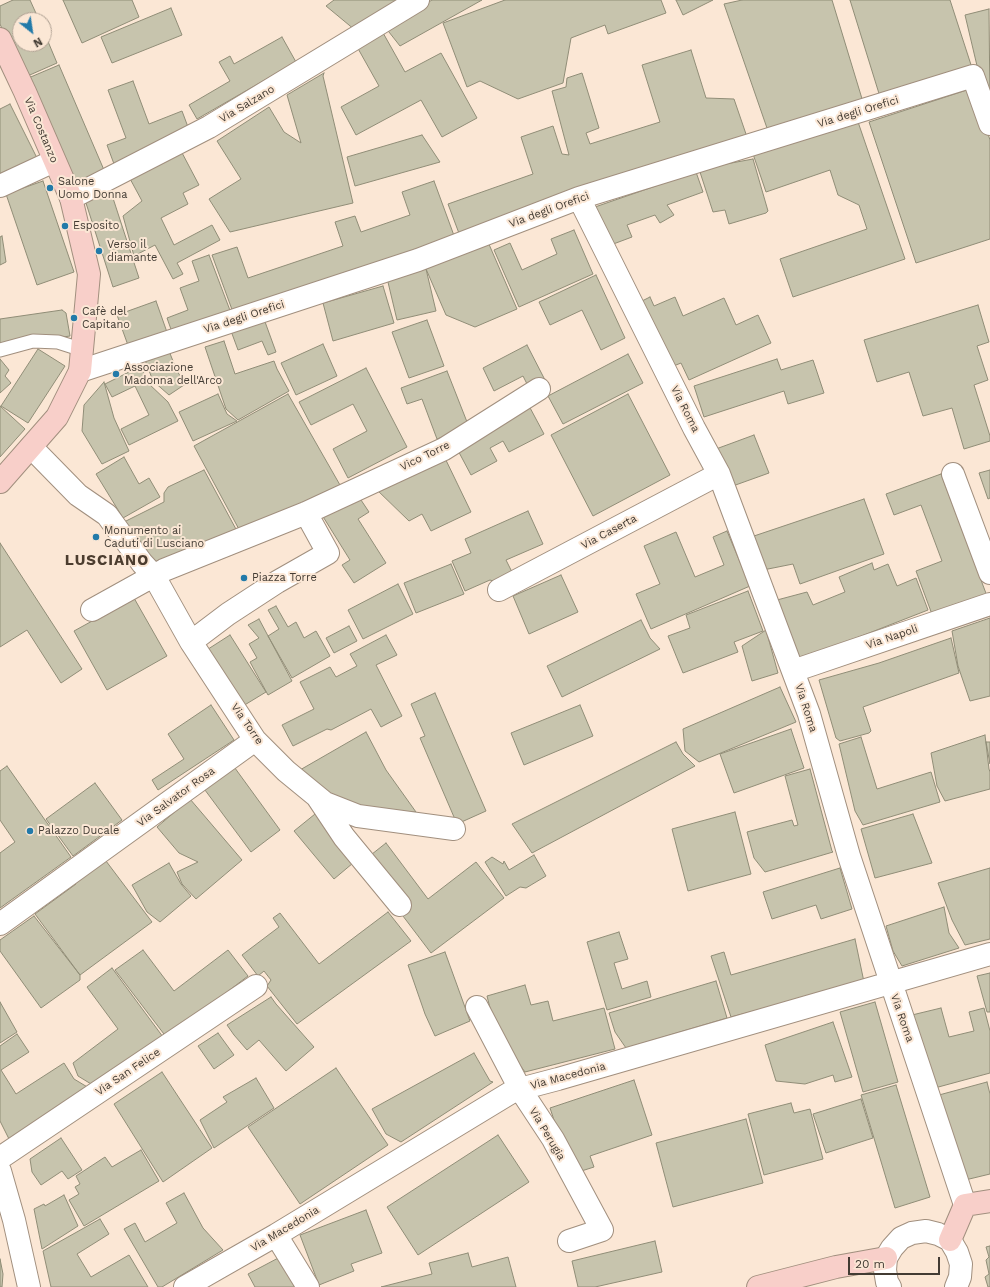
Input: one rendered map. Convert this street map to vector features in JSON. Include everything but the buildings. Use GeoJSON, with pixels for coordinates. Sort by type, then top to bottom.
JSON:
{"type":"FeatureCollection","features":[{"type":"Feature","properties":{"kind":"street","name":"Via Salzano"},"geometry":{"type":"LineString","coordinates":[[71,198],[209,127],[418,0]]}},
{"type":"Feature","properties":{"kind":"street","name":"Via Costanzo"},"geometry":{"type":"LineString","coordinates":[[0,40],[25,92],[71,198],[88,274],[82,360],[57,417],[0,482]]}},
{"type":"Feature","properties":{"kind":"street","name":"Via degli Orefici"},"geometry":{"type":"LineString","coordinates":[[82,360],[418,260],[579,198],[973,76],[990,124]]}},
{"type":"Feature","properties":{"kind":"street"},"geometry":{"type":"LineString","coordinates":[[0,186],[54,161]]}},
{"type":"Feature","properties":{"kind":"street","name":"Via Roma"},"geometry":{"type":"LineString","coordinates":[[579,198],[694,428],[719,474],[809,714],[849,856],[965,1205]]}},
{"type":"Feature","properties":{"kind":"street","name":"Vico Torre"},"geometry":{"type":"LineString","coordinates":[[306,513],[444,449],[539,389]]}},
{"type":"Feature","properties":{"kind":"street"},"geometry":{"type":"LineString","coordinates":[[31,447],[78,495],[107,516],[142,563],[154,576],[191,642],[234,610],[277,582],[328,553],[306,513],[164,570],[154,576],[92,610]]}},
{"type":"Feature","properties":{"kind":"street","name":"Via Caserta"},"geometry":{"type":"LineString","coordinates":[[499,590],[719,474]]}},
{"type":"Feature","properties":{"kind":"street"},"geometry":{"type":"LineString","coordinates":[[953,474],[990,572]]}},
{"type":"Feature","properties":{"kind":"street","name":"Via Napoli"},"geometry":{"type":"LineString","coordinates":[[793,671],[990,604]]}},
{"type":"Feature","properties":{"kind":"street","name":"Via Torre"},"geometry":{"type":"LineString","coordinates":[[191,642],[255,740],[286,771],[325,803],[358,816],[454,829]]}},
{"type":"Feature","properties":{"kind":"street","name":"Via Salvator Rosa"},"geometry":{"type":"LineString","coordinates":[[0,924],[255,740]]}},
{"type":"Feature","properties":{"kind":"street","name":"Via Torre"},"geometry":{"type":"LineString","coordinates":[[316,795],[344,837],[400,905]]}},
{"type":"Feature","properties":{"kind":"street","name":"Via Macedonia"},"geometry":{"type":"LineString","coordinates":[[185,1287],[276,1235],[510,1093],[990,954]]}},
{"type":"Feature","properties":{"kind":"street","name":"Via San Felice"},"geometry":{"type":"LineString","coordinates":[[0,1158],[256,986]]}},
{"type":"Feature","properties":{"kind":"street","name":"Via Perugia"},"geometry":{"type":"LineString","coordinates":[[477,1007],[520,1089],[552,1139],[602,1230],[569,1241]]}},
{"type":"Feature","properties":{"kind":"street"},"geometry":{"type":"LineString","coordinates":[[0,1170],[14,1220],[29,1287]]}},
{"type":"Feature","properties":{"kind":"street"},"geometry":{"type":"LineString","coordinates":[[950,1240],[965,1205],[990,1200]]}},
{"type":"Feature","properties":{"kind":"street"},"geometry":{"type":"LineString","coordinates":[[890,1287],[887,1282],[885,1270],[886,1258],[892,1248],[901,1238],[912,1233],[926,1231],[938,1234],[950,1240],[957,1252],[961,1264],[960,1277],[956,1287]]}},
{"type":"Feature","properties":{"kind":"street"},"geometry":{"type":"LineString","coordinates":[[276,1235],[308,1287]]}},
{"type":"Feature","properties":{"kind":"street"},"geometry":{"type":"LineString","coordinates":[[758,1287],[836,1267],[886,1258]]}},
{"type":"Feature","properties":{"kind":"lane"},"geometry":{"type":"LineString","coordinates":[[0,350],[33,341],[58,342],[82,360]]}},
{"type":"Feature","properties":{"kind":"place","name":"Salone Uomo Donna"},"geometry":{"type":"Point","coordinates":[50,188]}},
{"type":"Feature","properties":{"kind":"place","name":"Esposito"},"geometry":{"type":"Point","coordinates":[65,226]}},
{"type":"Feature","properties":{"kind":"place","name":"Verso il diamante"},"geometry":{"type":"Point","coordinates":[99,251]}},
{"type":"Feature","properties":{"kind":"place","name":"Cafè del Capitano"},"geometry":{"type":"Point","coordinates":[74,318]}},
{"type":"Feature","properties":{"kind":"place","name":"Associazione Madonna dell'Arco"},"geometry":{"type":"Point","coordinates":[116,374]}},
{"type":"Feature","properties":{"kind":"place","name":"Monumento ai Caduti di Lusciano"},"geometry":{"type":"Point","coordinates":[96,537]}},
{"type":"Feature","properties":{"kind":"place","name":"Piazza Torre"},"geometry":{"type":"Point","coordinates":[244,578]}},
{"type":"Feature","properties":{"kind":"place","name":"Palazzo Ducale"},"geometry":{"type":"Point","coordinates":[30,831]}},
{"type":"Feature","properties":{"kind":"district","name":"LUSCIANO"},"geometry":{"type":"Point","coordinates":[107,561]}}]}
